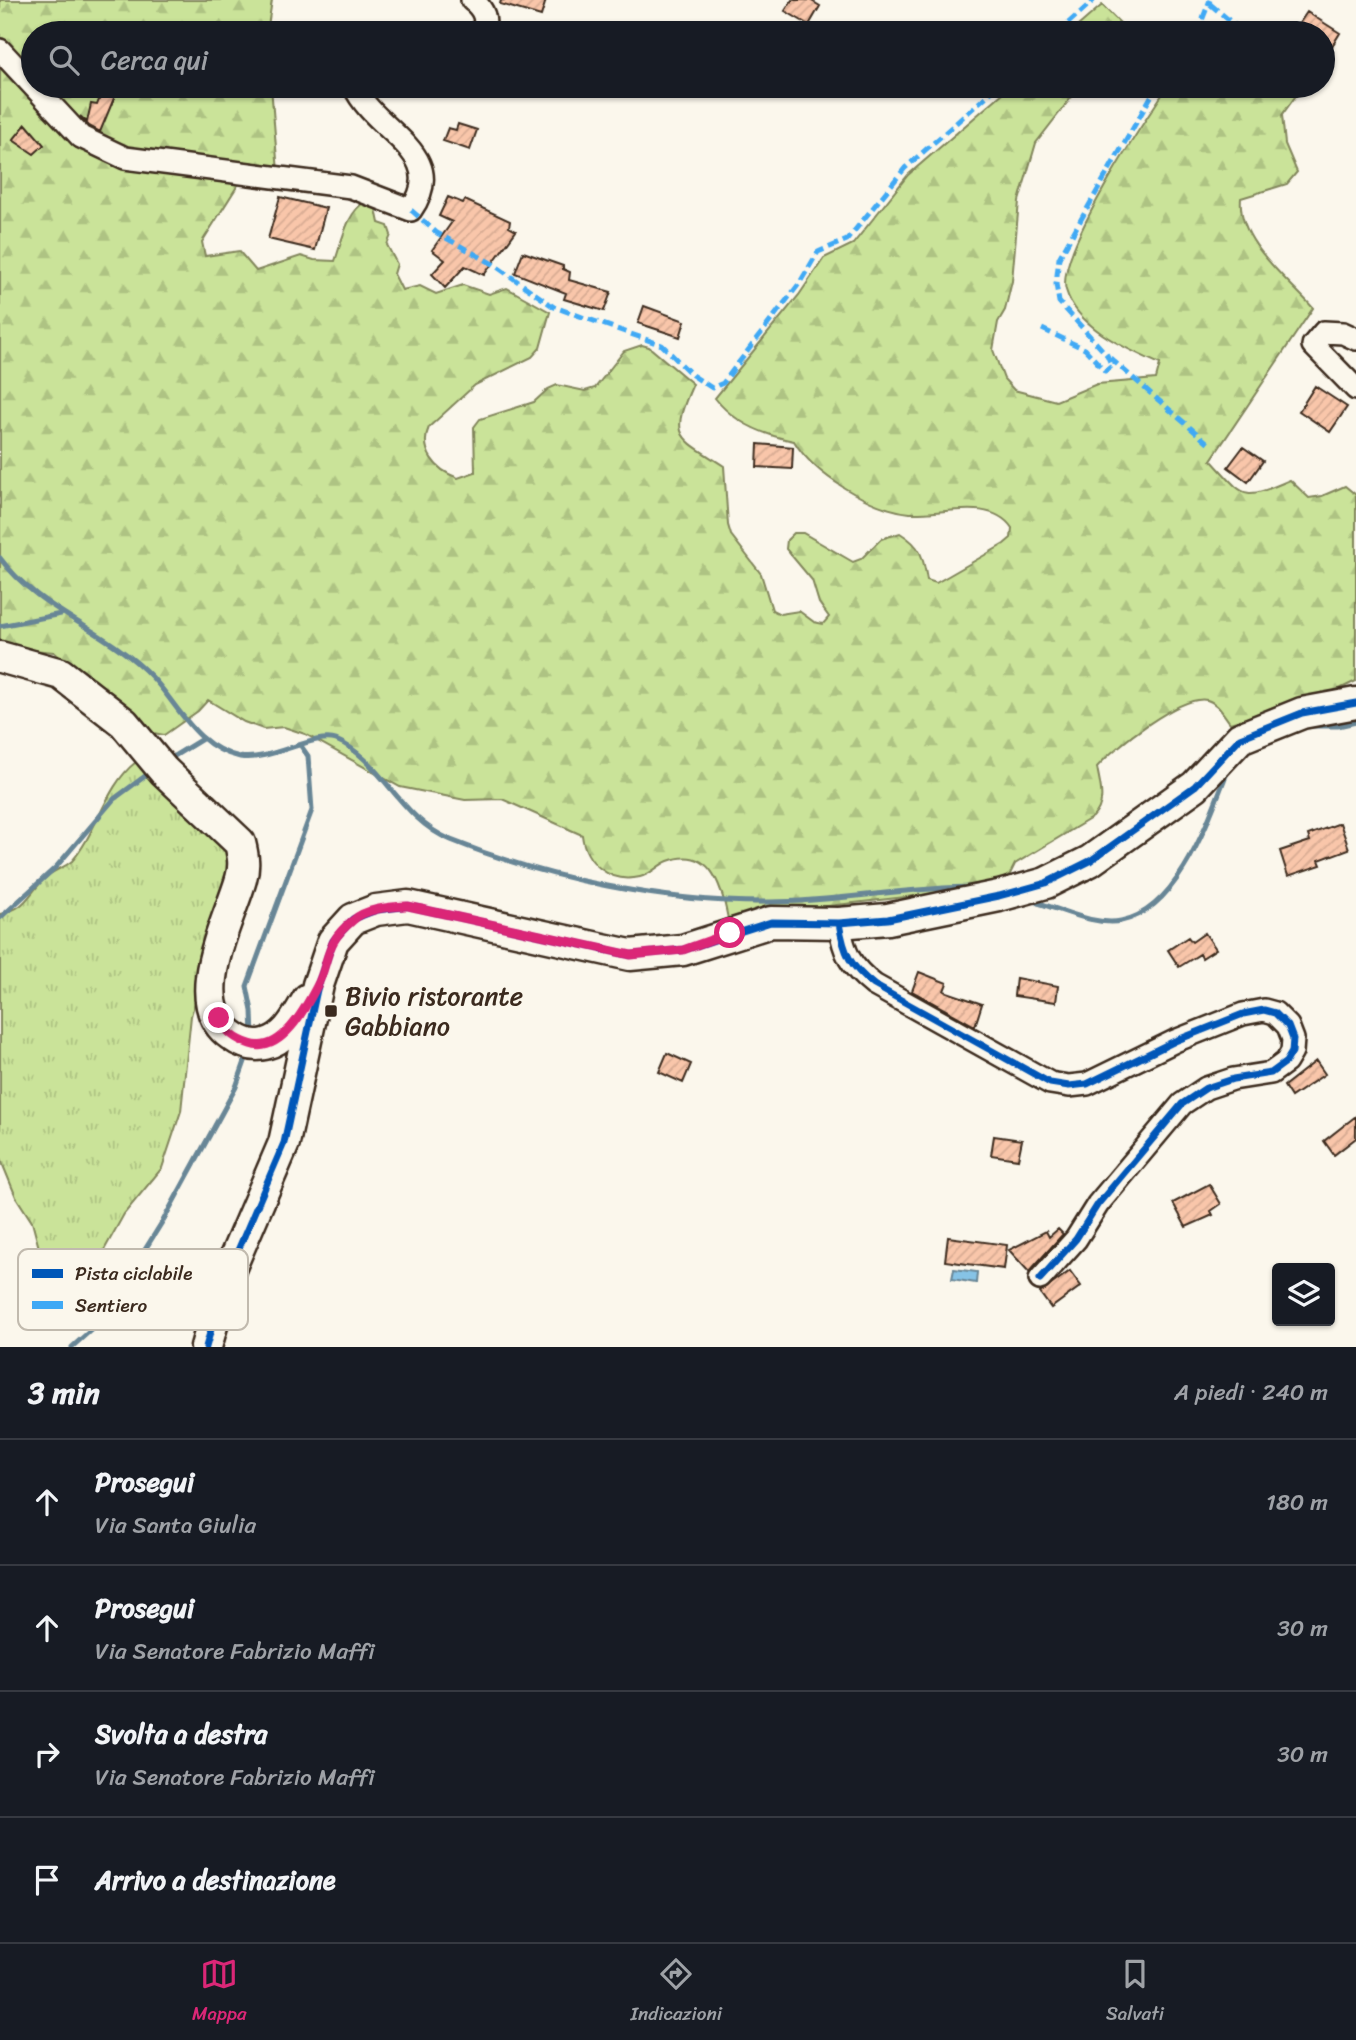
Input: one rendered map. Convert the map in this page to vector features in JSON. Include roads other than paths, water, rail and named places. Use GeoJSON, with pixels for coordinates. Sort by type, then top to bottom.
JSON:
{"type":"FeatureCollection","features":[{"type":"Feature","properties":{"kind":"street"},"geometry":{"type":"LineString","coordinates":[[472,0],[479,5],[484,21]]}},
{"type":"Feature","properties":{"kind":"street"},"geometry":{"type":"LineString","coordinates":[[0,50],[21,73]]}},
{"type":"Feature","properties":{"kind":"street"},"geometry":{"type":"LineString","coordinates":[[45,98],[81,137],[125,159],[351,187],[411,210],[419,196],[424,172],[421,160],[370,112],[361,98]]}},
{"type":"Feature","properties":{"kind":"street"},"geometry":{"type":"LineString","coordinates":[[1356,340],[1343,333],[1324,332],[1313,345],[1356,388]]}},
{"type":"Feature","properties":{"kind":"street"},"geometry":{"type":"LineString","coordinates":[[0,657],[61,674],[124,723],[164,771],[240,842],[244,859],[242,878],[217,944],[211,986],[215,1012],[225,1031],[255,1046],[274,1042],[286,1033],[318,985]]}},
{"type":"Feature","properties":{"kind":"street"},"geometry":{"type":"LineString","coordinates":[[239,1249],[284,1143],[318,985],[334,941],[353,919],[388,907],[408,906],[631,955],[683,950],[771,922],[839,923],[888,919],[1046,883],[1090,861],[1195,786],[1240,738],[1302,713],[1356,703]]}},
{"type":"Feature","properties":{"kind":"street"},"geometry":{"type":"LineString","coordinates":[[839,923],[847,957],[856,971],[874,985],[1050,1083],[1069,1086],[1087,1084],[1175,1041],[1243,1014],[1264,1010],[1275,1013],[1288,1026],[1293,1039],[1292,1052],[1286,1062],[1271,1073],[1233,1079],[1206,1088],[1182,1104],[1098,1204],[1076,1239],[1040,1279]]}},
{"type":"Feature","properties":{"kind":"street"},"geometry":{"type":"LineString","coordinates":[[206,1347],[211,1330]]}},
{"type":"Feature","properties":{"kind":"water"},"geometry":{"type":"Polygon","coordinates":[[[954,1269],[977,1272],[976,1283],[952,1279],[954,1269]]]}},
{"type":"Feature","properties":{"kind":"waterway"},"geometry":{"type":"LineString","coordinates":[[0,558],[34,592],[134,661],[152,677],[211,745],[240,757],[252,757],[317,740],[336,740],[366,761],[417,818],[451,840],[488,854],[608,886],[730,901],[821,900],[923,889],[974,887]]}},
{"type":"Feature","properties":{"kind":"waterway"},"geometry":{"type":"LineString","coordinates":[[0,626],[61,614]]}},
{"type":"Feature","properties":{"kind":"waterway"},"geometry":{"type":"LineString","coordinates":[[1307,726],[1338,726],[1356,722]]}},
{"type":"Feature","properties":{"kind":"waterway"},"geometry":{"type":"LineString","coordinates":[[166,761],[202,739]]}},
{"type":"Feature","properties":{"kind":"waterway"},"geometry":{"type":"LineString","coordinates":[[253,1037],[247,986],[312,810],[308,756],[301,746]]}},
{"type":"Feature","properties":{"kind":"waterway"},"geometry":{"type":"LineString","coordinates":[[1031,897],[1038,903],[1079,917],[1101,921],[1121,921],[1141,913],[1160,900],[1189,859],[1228,770]]}},
{"type":"Feature","properties":{"kind":"waterway"},"geometry":{"type":"LineString","coordinates":[[0,918],[56,867],[114,799],[152,771]]}},
{"type":"Feature","properties":{"kind":"waterway"},"geometry":{"type":"LineString","coordinates":[[145,1249],[236,1087],[248,1053]]}},
{"type":"Feature","properties":{"kind":"waterway"},"geometry":{"type":"LineString","coordinates":[[72,1347],[91,1330]]}},
{"type":"Feature","properties":{"kind":"place","name":"Bivio ristorante Gabbiano"},"geometry":{"type":"Point","coordinates":[331,1011]}}]}
